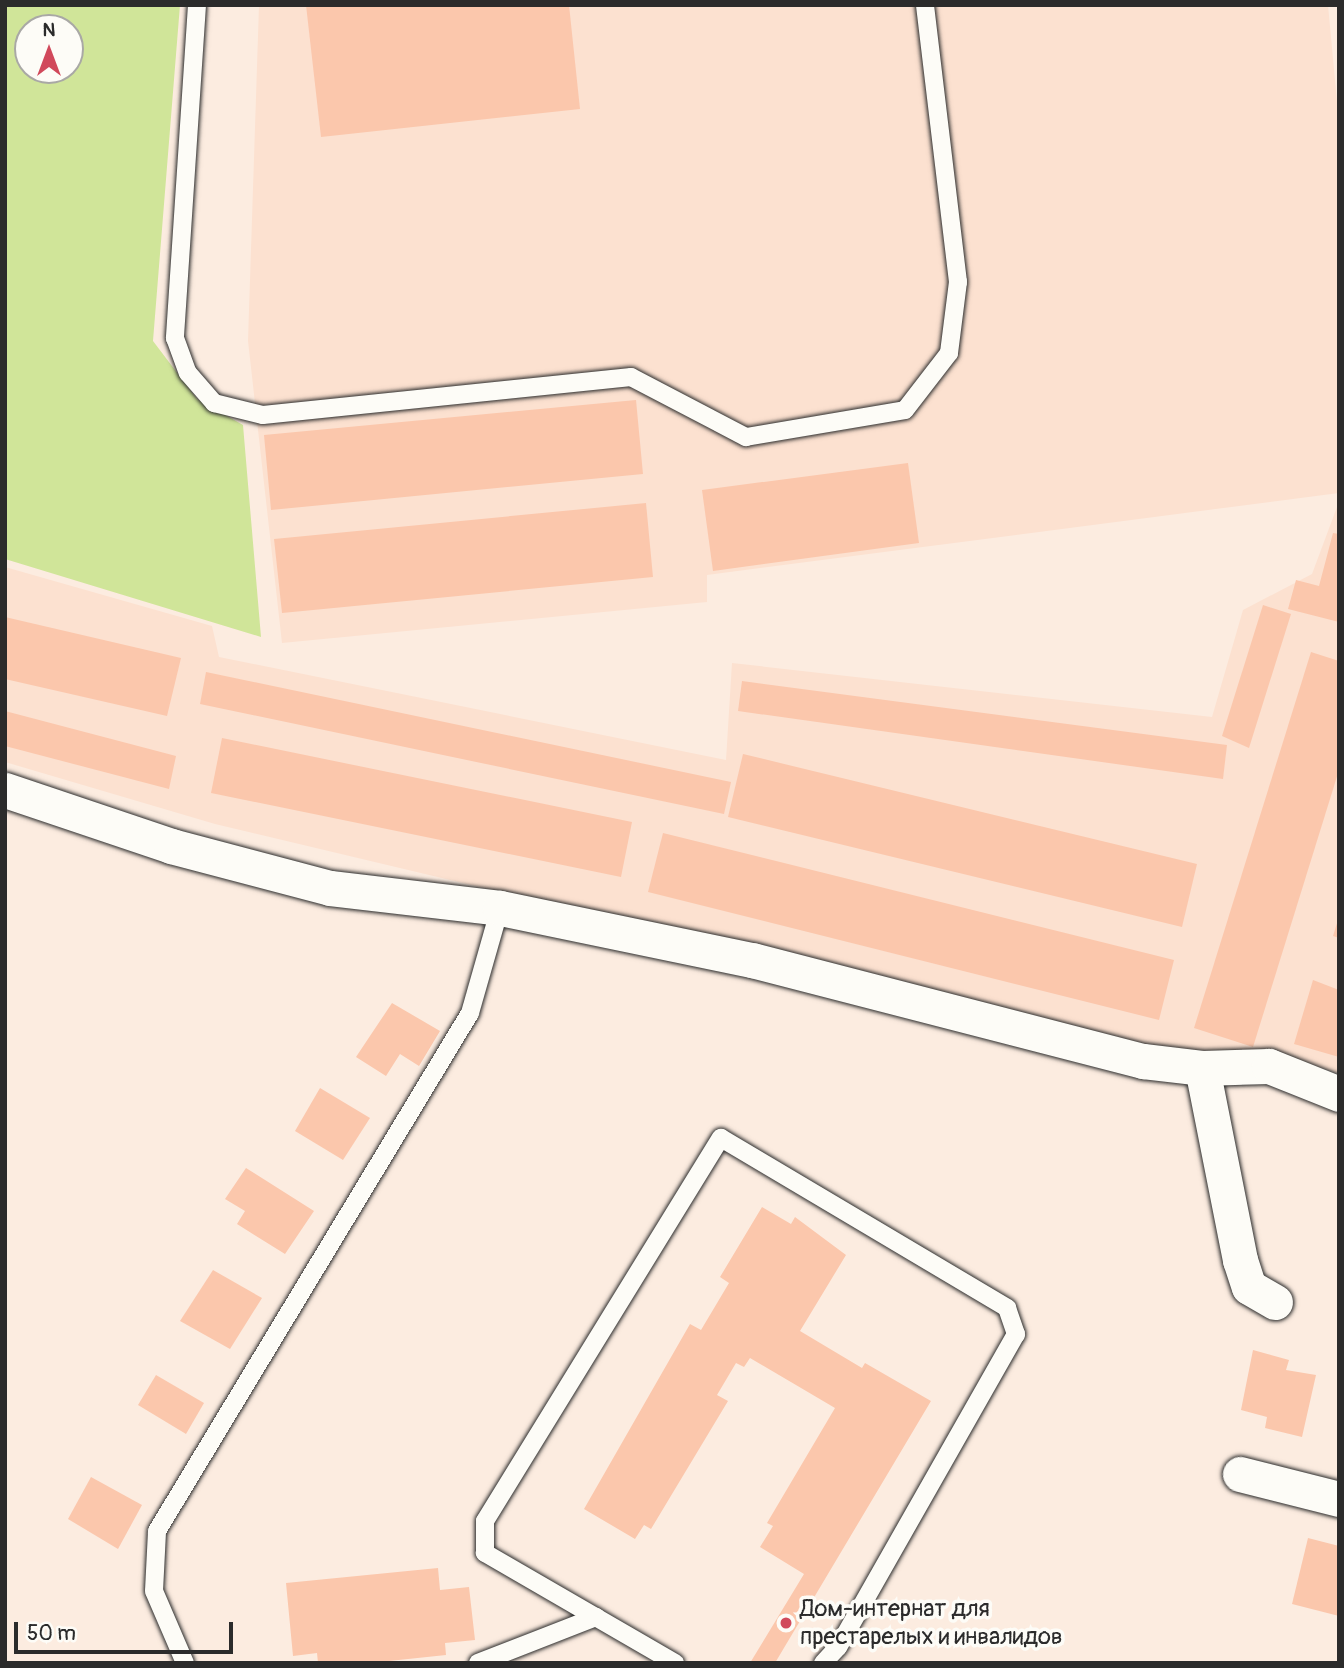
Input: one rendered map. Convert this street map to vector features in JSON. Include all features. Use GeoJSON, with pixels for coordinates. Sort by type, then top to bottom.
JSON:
{"type":"FeatureCollection","features":[{"type":"Feature","properties":{"kind":"street"},"geometry":{"type":"LineString","coordinates":[[5,790],[171,846],[330,888],[500,908],[752,960],[1143,1061],[1202,1068],[1269,1066],[1339,1094]]}},
{"type":"Feature","properties":{"kind":"street"},"geometry":{"type":"LineString","coordinates":[[1202,1068],[1240,1261],[1249,1287],[1275,1302]]}},
{"type":"Feature","properties":{"kind":"street"},"geometry":{"type":"LineString","coordinates":[[1240,1474],[1339,1499]]}},
{"type":"Feature","properties":{"kind":"lane"},"geometry":{"type":"LineString","coordinates":[[197,5],[175,338],[188,373],[214,403],[263,415],[631,377],[746,437],[905,410],[949,353],[958,282],[925,5]]}},
{"type":"Feature","properties":{"kind":"lane"},"geometry":{"type":"LineString","coordinates":[[185,1663],[154,1591],[157,1531],[470,1013],[500,908]]}},
{"type":"Feature","properties":{"kind":"lane"},"geometry":{"type":"LineString","coordinates":[[675,1663],[485,1553],[485,1521],[720,1138],[1007,1308],[1016,1334],[838,1647],[823,1663]]}},
{"type":"Feature","properties":{"kind":"lane"},"geometry":{"type":"LineString","coordinates":[[478,1663],[596,1617]]}},
{"type":"Feature","properties":{"kind":"shaded area"},"geometry":{"type":"Polygon","coordinates":[[[259,5],[1328,5],[1339,123],[1339,493],[707,575],[707,602],[282,643],[248,341],[259,5]]]}},
{"type":"Feature","properties":{"kind":"shaded area"},"geometry":{"type":"Polygon","coordinates":[[[1337,507],[1339,1073],[1300,1062],[1177,1053],[215,824],[5,762],[5,567],[212,626],[219,657],[726,760],[732,663],[1212,717],[1243,610],[1312,574],[1337,507]]]}},
{"type":"Feature","properties":{"kind":"green space"},"geometry":{"type":"Polygon","coordinates":[[[5,5],[180,5],[153,341],[197,399],[243,425],[261,637],[5,559],[5,5]]]}},
{"type":"Feature","properties":{"kind":"building"},"geometry":{"type":"Polygon","coordinates":[[[306,5],[569,5],[580,109],[321,137],[306,5]]]}},
{"type":"Feature","properties":{"kind":"building"},"geometry":{"type":"Polygon","coordinates":[[[636,400],[643,474],[271,510],[264,435],[636,400]]]}},
{"type":"Feature","properties":{"kind":"building"},"geometry":{"type":"Polygon","coordinates":[[[908,463],[919,543],[713,571],[702,490],[908,463]]]}},
{"type":"Feature","properties":{"kind":"building"},"geometry":{"type":"Polygon","coordinates":[[[646,503],[653,577],[282,613],[274,539],[646,503]]]}},
{"type":"Feature","properties":{"kind":"building"},"geometry":{"type":"Polygon","coordinates":[[[1333,533],[1339,534],[1339,622],[1288,609],[1296,580],[1319,586],[1333,533]]]}},
{"type":"Feature","properties":{"kind":"building"},"geometry":{"type":"Polygon","coordinates":[[[1263,605],[1291,614],[1249,748],[1222,736],[1263,605]]]}},
{"type":"Feature","properties":{"kind":"building"},"geometry":{"type":"Polygon","coordinates":[[[5,617],[181,658],[167,716],[5,679],[5,617]]]}},
{"type":"Feature","properties":{"kind":"building"},"geometry":{"type":"Polygon","coordinates":[[[1311,652],[1339,661],[1339,770],[1253,1047],[1194,1028],[1311,652]]]}},
{"type":"Feature","properties":{"kind":"building"},"geometry":{"type":"Polygon","coordinates":[[[206,672],[731,782],[724,814],[200,704],[206,672]]]}},
{"type":"Feature","properties":{"kind":"building"},"geometry":{"type":"Polygon","coordinates":[[[742,681],[1227,745],[1223,779],[738,711],[742,681]]]}},
{"type":"Feature","properties":{"kind":"building"},"geometry":{"type":"Polygon","coordinates":[[[5,711],[176,756],[169,789],[5,746],[5,711]]]}},
{"type":"Feature","properties":{"kind":"building"},"geometry":{"type":"Polygon","coordinates":[[[222,738],[632,822],[621,877],[211,793],[222,738]]]}},
{"type":"Feature","properties":{"kind":"building"},"geometry":{"type":"Polygon","coordinates":[[[743,754],[1197,864],[1182,927],[728,817],[743,754]]]}},
{"type":"Feature","properties":{"kind":"building"},"geometry":{"type":"Polygon","coordinates":[[[663,833],[1174,960],[1159,1020],[648,892],[663,833]]]}},
{"type":"Feature","properties":{"kind":"building"},"geometry":{"type":"Polygon","coordinates":[[[1339,920],[1339,938],[1333,936],[1339,920]]]}},
{"type":"Feature","properties":{"kind":"building"},"geometry":{"type":"Polygon","coordinates":[[[1313,980],[1339,990],[1339,1057],[1294,1044],[1313,980]]]}},
{"type":"Feature","properties":{"kind":"building"},"geometry":{"type":"Polygon","coordinates":[[[392,1003],[440,1031],[419,1066],[400,1054],[386,1076],[356,1057],[392,1003]]]}},
{"type":"Feature","properties":{"kind":"building"},"geometry":{"type":"Polygon","coordinates":[[[320,1088],[370,1118],[343,1160],[295,1131],[320,1088]]]}},
{"type":"Feature","properties":{"kind":"building"},"geometry":{"type":"Polygon","coordinates":[[[246,1168],[314,1211],[285,1254],[237,1224],[245,1211],[225,1199],[246,1168]]]}},
{"type":"Feature","properties":{"kind":"building"},"geometry":{"type":"Polygon","coordinates":[[[762,1207],[791,1224],[795,1217],[846,1255],[800,1331],[862,1368],[865,1363],[931,1401],[775,1663],[750,1663],[804,1574],[760,1547],[773,1526],[767,1523],[835,1408],[750,1358],[744,1367],[736,1363],[717,1395],[728,1401],[651,1529],[644,1525],[635,1539],[584,1509],[690,1324],[701,1330],[729,1283],[720,1277],[762,1207]]]}},
{"type":"Feature","properties":{"kind":"building"},"geometry":{"type":"Polygon","coordinates":[[[213,1270],[262,1298],[230,1349],[180,1321],[213,1270]]]}},
{"type":"Feature","properties":{"kind":"building"},"geometry":{"type":"Polygon","coordinates":[[[1253,1350],[1289,1360],[1286,1370],[1316,1375],[1302,1437],[1265,1428],[1267,1417],[1241,1410],[1253,1350]]]}},
{"type":"Feature","properties":{"kind":"building"},"geometry":{"type":"Polygon","coordinates":[[[156,1375],[204,1403],[186,1434],[138,1405],[156,1375]]]}},
{"type":"Feature","properties":{"kind":"building"},"geometry":{"type":"Polygon","coordinates":[[[91,1477],[142,1505],[118,1549],[68,1519],[91,1477]]]}},
{"type":"Feature","properties":{"kind":"building"},"geometry":{"type":"Polygon","coordinates":[[[1308,1538],[1339,1546],[1339,1616],[1292,1604],[1308,1538]]]}},
{"type":"Feature","properties":{"kind":"building"},"geometry":{"type":"Polygon","coordinates":[[[438,1568],[440,1590],[469,1587],[475,1640],[445,1643],[446,1655],[370,1663],[318,1663],[317,1653],[293,1656],[286,1583],[438,1568]]]}},
{"type":"Feature","properties":{"kind":"place","name":"Дом-интернат для престарелых и инвалидов"},"geometry":{"type":"Point","coordinates":[786,1623]}}]}
